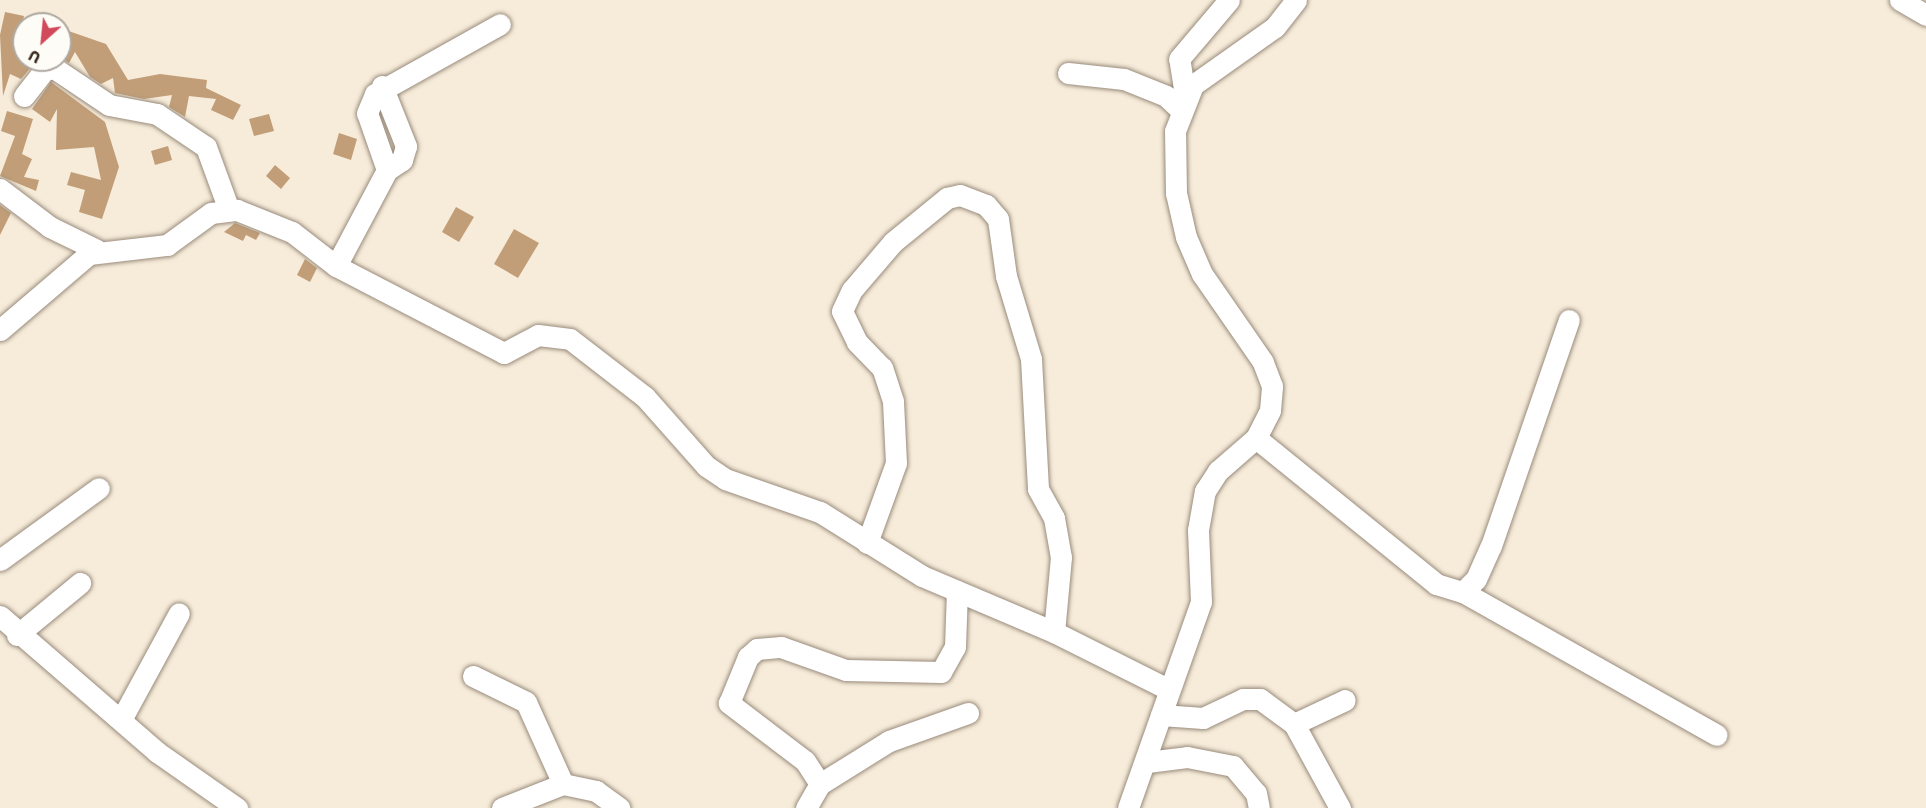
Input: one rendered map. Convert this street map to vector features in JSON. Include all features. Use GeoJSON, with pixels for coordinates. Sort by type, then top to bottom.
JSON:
{"type":"FeatureCollection","features":[{"type":"Feature","properties":{"kind":"street"},"geometry":{"type":"LineString","coordinates":[[1128,808],[1147,762],[1168,689],[1201,602],[1198,530],[1205,491],[1218,471],[1256,438],[1270,410],[1270,377],[1202,274],[1186,237],[1174,161],[1183,102],[1179,59],[1229,0]]}},
{"type":"Feature","properties":{"kind":"street"},"geometry":{"type":"LineString","coordinates":[[1183,102],[1275,27],[1296,0]]}},
{"type":"Feature","properties":{"kind":"street"},"geometry":{"type":"LineString","coordinates":[[1900,0],[1926,15]]}},
{"type":"Feature","properties":{"kind":"street"},"geometry":{"type":"LineString","coordinates":[[336,266],[387,170],[368,113],[382,86],[500,24]]}},
{"type":"Feature","properties":{"kind":"street"},"geometry":{"type":"LineString","coordinates":[[24,96],[44,70],[54,68],[109,105],[157,114],[206,147],[229,210]]}},
{"type":"Feature","properties":{"kind":"street"},"geometry":{"type":"LineString","coordinates":[[1068,73],[1124,79],[1183,102]]}},
{"type":"Feature","properties":{"kind":"street"},"geometry":{"type":"LineString","coordinates":[[0,189],[50,227],[97,250],[134,252],[167,245],[211,213],[229,210],[291,232],[336,266],[504,353],[538,335],[570,339],[645,397],[706,466],[743,487],[820,512],[867,543],[957,591],[1054,632],[1168,689]]}},
{"type":"Feature","properties":{"kind":"street"},"geometry":{"type":"LineString","coordinates":[[867,543],[896,463],[894,410],[882,368],[857,342],[842,311],[852,290],[893,242],[947,198],[960,195],[986,205],[998,219],[1006,276],[1032,359],[1038,489],[1054,518],[1061,557],[1054,632]]}},
{"type":"Feature","properties":{"kind":"street"},"geometry":{"type":"LineString","coordinates":[[0,330],[97,250]]}},
{"type":"Feature","properties":{"kind":"street"},"geometry":{"type":"LineString","coordinates":[[1463,592],[1476,579],[1491,546],[1569,320]]}},
{"type":"Feature","properties":{"kind":"street"},"geometry":{"type":"LineString","coordinates":[[1256,438],[1436,584],[1463,592],[1717,735]]}},
{"type":"Feature","properties":{"kind":"street"},"geometry":{"type":"LineString","coordinates":[[0,560],[99,488]]}},
{"type":"Feature","properties":{"kind":"street"},"geometry":{"type":"LineString","coordinates":[[17,635],[80,583]]}},
{"type":"Feature","properties":{"kind":"street"},"geometry":{"type":"LineString","coordinates":[[820,784],[805,760],[729,703],[748,657],[757,649],[781,647],[846,670],[941,672],[955,647],[957,591]]}},
{"type":"Feature","properties":{"kind":"street"},"geometry":{"type":"LineString","coordinates":[[122,718],[179,613]]}},
{"type":"Feature","properties":{"kind":"street"},"geometry":{"type":"LineString","coordinates":[[0,616],[17,635],[122,718],[157,752],[237,808]]}},
{"type":"Feature","properties":{"kind":"street"},"geometry":{"type":"LineString","coordinates":[[473,676],[526,702],[563,784]]}},
{"type":"Feature","properties":{"kind":"street"},"geometry":{"type":"LineString","coordinates":[[1161,715],[1203,718],[1253,697],[1294,724],[1340,808]]}},
{"type":"Feature","properties":{"kind":"street"},"geometry":{"type":"LineString","coordinates":[[1294,724],[1345,700]]}},
{"type":"Feature","properties":{"kind":"street"},"geometry":{"type":"LineString","coordinates":[[806,808],[820,784],[905,732],[968,713]]}},
{"type":"Feature","properties":{"kind":"street"},"geometry":{"type":"LineString","coordinates":[[1147,762],[1187,757],[1233,766],[1257,793],[1259,808]]}},
{"type":"Feature","properties":{"kind":"street"},"geometry":{"type":"LineString","coordinates":[[502,808],[563,784],[596,791],[618,808]]}},
{"type":"Feature","properties":{"kind":"building"},"geometry":{"type":"Polygon","coordinates":[[[5,12],[12,13],[12,72],[27,72],[21,79],[10,74],[3,96],[0,35],[5,12]]]}},
{"type":"Feature","properties":{"kind":"building"},"geometry":{"type":"Polygon","coordinates":[[[72,32],[106,44],[128,80],[160,74],[207,80],[206,88],[241,105],[233,120],[211,110],[216,99],[189,96],[185,117],[169,107],[172,95],[144,99],[115,93],[113,78],[101,84],[90,77],[75,52],[72,58],[72,32]]]}},
{"type":"Feature","properties":{"kind":"building"},"geometry":{"type":"Polygon","coordinates":[[[51,82],[105,122],[119,167],[102,219],[79,212],[85,190],[67,185],[71,172],[101,180],[94,147],[56,150],[57,109],[50,122],[32,109],[51,82]]]}},
{"type":"Feature","properties":{"kind":"building"},"geometry":{"type":"Polygon","coordinates":[[[7,111],[33,119],[22,154],[32,159],[24,177],[39,180],[36,191],[0,176],[15,136],[1,131],[7,111]]]}},
{"type":"Feature","properties":{"kind":"building"},"geometry":{"type":"Polygon","coordinates":[[[269,114],[274,131],[254,136],[249,119],[269,114]]]}},
{"type":"Feature","properties":{"kind":"building"},"geometry":{"type":"Polygon","coordinates":[[[339,133],[357,139],[351,160],[333,154],[339,133]]]}},
{"type":"Feature","properties":{"kind":"building"},"geometry":{"type":"Polygon","coordinates":[[[168,146],[172,160],[155,165],[151,151],[168,146]]]}},
{"type":"Feature","properties":{"kind":"building"},"geometry":{"type":"Polygon","coordinates":[[[275,165],[290,178],[281,189],[266,176],[275,165]]]}},
{"type":"Feature","properties":{"kind":"building"},"geometry":{"type":"Polygon","coordinates":[[[0,205],[11,213],[0,235],[0,205]]]}},
{"type":"Feature","properties":{"kind":"building"},"geometry":{"type":"Polygon","coordinates":[[[456,207],[474,217],[459,242],[442,232],[456,207]]]}},
{"type":"Feature","properties":{"kind":"building"},"geometry":{"type":"Polygon","coordinates":[[[235,223],[260,233],[256,240],[246,235],[243,241],[224,232],[235,223]]]}},
{"type":"Feature","properties":{"kind":"building"},"geometry":{"type":"Polygon","coordinates":[[[514,229],[539,243],[518,278],[494,264],[514,229]]]}},
{"type":"Feature","properties":{"kind":"building"},"geometry":{"type":"Polygon","coordinates":[[[305,259],[317,268],[310,282],[297,275],[305,259]]]}}]}
